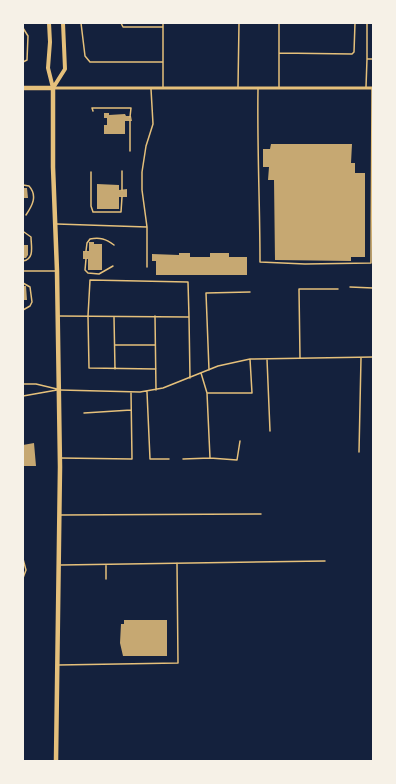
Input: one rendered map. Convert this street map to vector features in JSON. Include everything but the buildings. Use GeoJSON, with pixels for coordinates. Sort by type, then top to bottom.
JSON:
{"type":"FeatureCollection","features":[{"type":"Feature","properties":{"kind":"main road"},"geometry":{"type":"LineString","coordinates":[[49,23],[50,42],[48,68],[54,88],[60,467],[56,761]]}},
{"type":"Feature","properties":{"kind":"main road"},"geometry":{"type":"LineString","coordinates":[[54,88],[65,69],[63,23]]}},
{"type":"Feature","properties":{"kind":"main road"},"geometry":{"type":"LineString","coordinates":[[23,88],[54,88]]}},
{"type":"Feature","properties":{"kind":"street"},"geometry":{"type":"LineString","coordinates":[[54,88],[372,88]]}},
{"type":"Feature","properties":{"kind":"lane"},"geometry":{"type":"LineString","coordinates":[[81,23],[85,56],[90,62],[163,62]]}},
{"type":"Feature","properties":{"kind":"lane"},"geometry":{"type":"LineString","coordinates":[[121,23],[123,27],[163,27]]}},
{"type":"Feature","properties":{"kind":"lane"},"geometry":{"type":"LineString","coordinates":[[163,23],[163,89]]}},
{"type":"Feature","properties":{"kind":"lane"},"geometry":{"type":"LineString","coordinates":[[238,89],[239,23]]}},
{"type":"Feature","properties":{"kind":"lane"},"geometry":{"type":"LineString","coordinates":[[279,23],[279,89]]}},
{"type":"Feature","properties":{"kind":"lane"},"geometry":{"type":"LineString","coordinates":[[279,53],[352,54],[354,52],[355,23]]}},
{"type":"Feature","properties":{"kind":"lane"},"geometry":{"type":"LineString","coordinates":[[366,88],[367,23]]}},
{"type":"Feature","properties":{"kind":"lane"},"geometry":{"type":"LineString","coordinates":[[23,28],[28,36],[27,60],[23,62]]}},
{"type":"Feature","properties":{"kind":"lane"},"geometry":{"type":"LineString","coordinates":[[367,59],[373,59]]}},
{"type":"Feature","properties":{"kind":"lane"},"geometry":{"type":"LineString","coordinates":[[258,89],[257,157],[260,203],[260,262],[305,264],[371,262],[372,88]]}},
{"type":"Feature","properties":{"kind":"lane"},"geometry":{"type":"LineString","coordinates":[[147,267],[147,227],[142,190],[142,172],[146,146],[153,124],[151,89]]}},
{"type":"Feature","properties":{"kind":"lane"},"geometry":{"type":"LineString","coordinates":[[92,111],[92,108],[131,108],[130,116]]}},
{"type":"Feature","properties":{"kind":"lane"},"geometry":{"type":"LineString","coordinates":[[130,121],[130,151]]}},
{"type":"Feature","properties":{"kind":"lane"},"geometry":{"type":"LineString","coordinates":[[122,171],[122,190]]}},
{"type":"Feature","properties":{"kind":"lane"},"geometry":{"type":"LineString","coordinates":[[91,172],[91,206],[93,212],[121,212],[122,197]]}},
{"type":"Feature","properties":{"kind":"lane"},"geometry":{"type":"LineString","coordinates":[[23,185],[29,186],[33,192],[33,204],[26,215]]}},
{"type":"Feature","properties":{"kind":"lane"},"geometry":{"type":"LineString","coordinates":[[55,224],[147,227]]}},
{"type":"Feature","properties":{"kind":"lane"},"geometry":{"type":"LineString","coordinates":[[23,261],[32,255],[31,237],[24,232]]}},
{"type":"Feature","properties":{"kind":"lane"},"geometry":{"type":"LineString","coordinates":[[86,251],[86,244],[90,239],[107,239],[114,245]]}},
{"type":"Feature","properties":{"kind":"lane"},"geometry":{"type":"LineString","coordinates":[[86,259],[85,270],[88,273],[99,274],[113,266]]}},
{"type":"Feature","properties":{"kind":"lane"},"geometry":{"type":"LineString","coordinates":[[23,271],[57,271]]}},
{"type":"Feature","properties":{"kind":"lane"},"geometry":{"type":"LineString","coordinates":[[156,369],[89,368],[88,316],[90,280],[188,282],[190,378]]}},
{"type":"Feature","properties":{"kind":"lane"},"geometry":{"type":"LineString","coordinates":[[23,283],[30,287],[32,297],[30,306],[24,310]]}},
{"type":"Feature","properties":{"kind":"lane"},"geometry":{"type":"LineString","coordinates":[[350,287],[373,288]]}},
{"type":"Feature","properties":{"kind":"lane"},"geometry":{"type":"LineString","coordinates":[[300,358],[299,289],[338,289]]}},
{"type":"Feature","properties":{"kind":"lane"},"geometry":{"type":"LineString","coordinates":[[208,370],[206,293],[250,292]]}},
{"type":"Feature","properties":{"kind":"lane"},"geometry":{"type":"LineString","coordinates":[[58,316],[189,317]]}},
{"type":"Feature","properties":{"kind":"lane"},"geometry":{"type":"LineString","coordinates":[[114,316],[115,369]]}},
{"type":"Feature","properties":{"kind":"lane"},"geometry":{"type":"LineString","coordinates":[[154,316],[156,390]]}},
{"type":"Feature","properties":{"kind":"lane"},"geometry":{"type":"LineString","coordinates":[[115,345],[155,345]]}},
{"type":"Feature","properties":{"kind":"lane"},"geometry":{"type":"LineString","coordinates":[[359,452],[361,357]]}},
{"type":"Feature","properties":{"kind":"lane"},"geometry":{"type":"LineString","coordinates":[[23,396],[58,390],[131,392],[156,390],[208,370],[250,359],[373,357]]}},
{"type":"Feature","properties":{"kind":"lane"},"geometry":{"type":"LineString","coordinates":[[207,393],[252,393],[250,359]]}},
{"type":"Feature","properties":{"kind":"lane"},"geometry":{"type":"LineString","coordinates":[[267,359],[270,431]]}},
{"type":"Feature","properties":{"kind":"lane"},"geometry":{"type":"LineString","coordinates":[[201,373],[207,393],[210,458]]}},
{"type":"Feature","properties":{"kind":"lane"},"geometry":{"type":"LineString","coordinates":[[23,384],[36,384],[58,390]]}},
{"type":"Feature","properties":{"kind":"lane"},"geometry":{"type":"LineString","coordinates":[[147,391],[150,459],[169,459]]}},
{"type":"Feature","properties":{"kind":"lane"},"geometry":{"type":"LineString","coordinates":[[59,458],[132,459],[131,392]]}},
{"type":"Feature","properties":{"kind":"lane"},"geometry":{"type":"LineString","coordinates":[[84,413],[131,410]]}},
{"type":"Feature","properties":{"kind":"lane"},"geometry":{"type":"LineString","coordinates":[[183,459],[210,458],[237,460],[240,441]]}},
{"type":"Feature","properties":{"kind":"lane"},"geometry":{"type":"LineString","coordinates":[[59,515],[261,514]]}},
{"type":"Feature","properties":{"kind":"lane"},"geometry":{"type":"LineString","coordinates":[[23,559],[26,570],[23,578]]}},
{"type":"Feature","properties":{"kind":"lane"},"geometry":{"type":"LineString","coordinates":[[59,565],[325,561]]}},
{"type":"Feature","properties":{"kind":"lane"},"geometry":{"type":"LineString","coordinates":[[58,664],[178,663],[177,563]]}},
{"type":"Feature","properties":{"kind":"lane"},"geometry":{"type":"LineString","coordinates":[[106,564],[106,579]]}}]}
